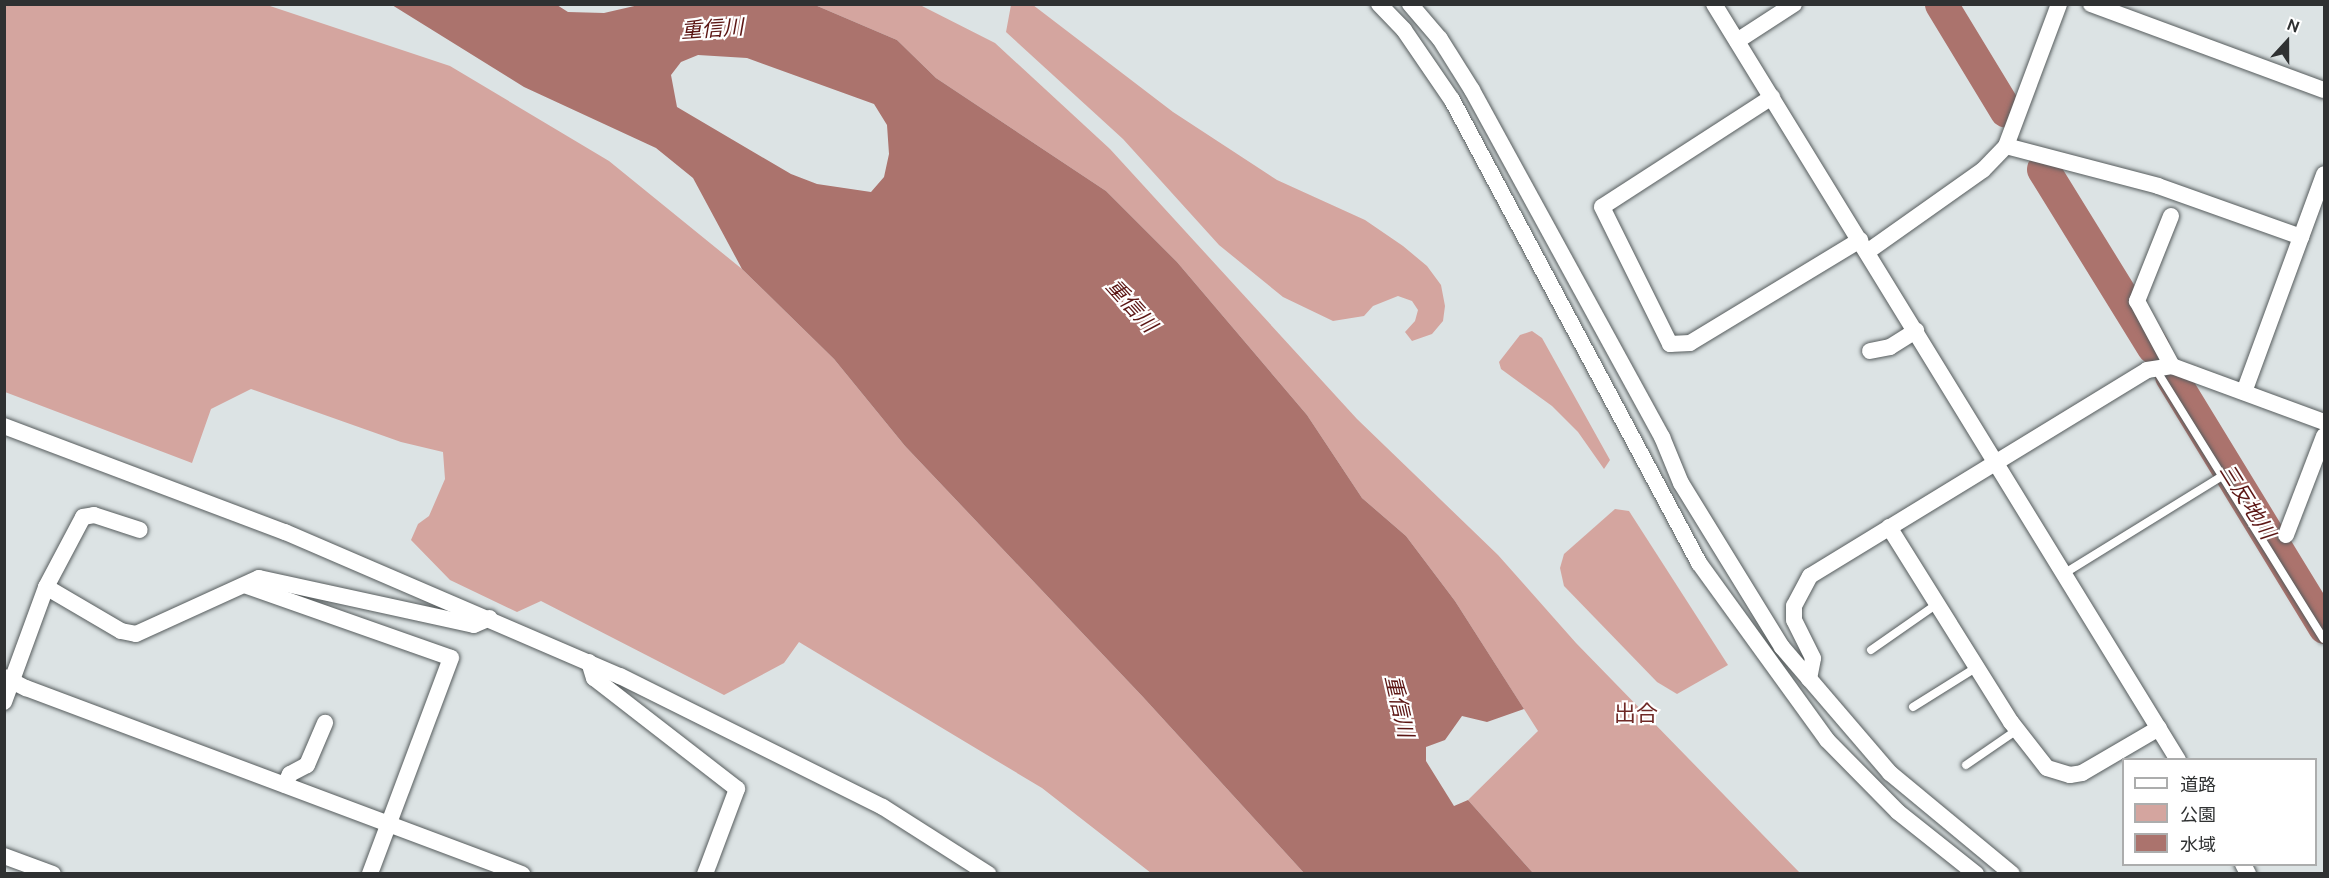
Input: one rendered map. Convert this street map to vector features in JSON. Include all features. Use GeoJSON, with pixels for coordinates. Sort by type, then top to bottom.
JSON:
{"type":"FeatureCollection","features":[{"type":"Feature","properties":{"kind":"street"},"geometry":{"type":"LineString","coordinates":[[1378,4],[1404,30],[1452,100],[1699,563],[1827,740],[1898,812],[1976,873]]}},
{"type":"Feature","properties":{"kind":"street"},"geometry":{"type":"LineString","coordinates":[[1410,4],[1440,39],[1472,90],[1720,551],[1782,647],[1890,772],[2012,873]]}},
{"type":"Feature","properties":{"kind":"street"},"geometry":{"type":"LineString","coordinates":[[1714,4],[2177,758]]}},
{"type":"Feature","properties":{"kind":"street"},"geometry":{"type":"LineString","coordinates":[[1737,41],[1794,4]]}},
{"type":"Feature","properties":{"kind":"street"},"geometry":{"type":"LineString","coordinates":[[1772,98],[1602,207],[1670,344],[1690,343],[1864,246],[1983,170],[2006,146],[2059,4]]}},
{"type":"Feature","properties":{"kind":"street"},"geometry":{"type":"LineString","coordinates":[[2091,4],[2325,90]]}},
{"type":"Feature","properties":{"kind":"street"},"geometry":{"type":"LineString","coordinates":[[2006,146],[2158,186],[2301,237]]}},
{"type":"Feature","properties":{"kind":"street"},"geometry":{"type":"LineString","coordinates":[[2244,392],[2325,174]]}},
{"type":"Feature","properties":{"kind":"street"},"geometry":{"type":"LineString","coordinates":[[2171,216],[2137,301],[2172,366]]}},
{"type":"Feature","properties":{"kind":"street"},"geometry":{"type":"LineString","coordinates":[[1870,351],[1890,347],[1916,330]]}},
{"type":"Feature","properties":{"kind":"street"},"geometry":{"type":"LineString","coordinates":[[1809,680],[1813,658],[1794,620],[1797,594],[1810,576],[1996,460],[2154,368],[2172,366],[2325,422]]}},
{"type":"Feature","properties":{"kind":"street"},"geometry":{"type":"LineString","coordinates":[[4,426],[285,532],[589,662],[774,749],[883,807],[987,873]]}},
{"type":"Feature","properties":{"kind":"street"},"geometry":{"type":"LineString","coordinates":[[2286,535],[2325,436]]}},
{"type":"Feature","properties":{"kind":"street"},"geometry":{"type":"LineString","coordinates":[[4,702],[9,679],[46,587],[83,518],[93,515],[140,530]]}},
{"type":"Feature","properties":{"kind":"street"},"geometry":{"type":"LineString","coordinates":[[1889,527],[2016,730],[2038,760],[2058,773],[2070,775],[2082,773],[2159,728]]}},
{"type":"Feature","properties":{"kind":"street"},"geometry":{"type":"LineString","coordinates":[[46,587],[121,631],[136,634],[247,586],[259,578],[474,625],[490,618]]}},
{"type":"Feature","properties":{"kind":"street"},"geometry":{"type":"LineString","coordinates":[[247,586],[451,658],[370,873]]}},
{"type":"Feature","properties":{"kind":"street"},"geometry":{"type":"LineString","coordinates":[[589,662],[594,678],[737,789],[705,873]]}},
{"type":"Feature","properties":{"kind":"street"},"geometry":{"type":"LineString","coordinates":[[9,679],[26,688],[522,873]]}},
{"type":"Feature","properties":{"kind":"street"},"geometry":{"type":"LineString","coordinates":[[285,785],[290,774],[307,765],[325,723]]}},
{"type":"Feature","properties":{"kind":"street"},"geometry":{"type":"LineString","coordinates":[[1827,740],[1890,772]]}},
{"type":"Feature","properties":{"kind":"street"},"geometry":{"type":"LineString","coordinates":[[4,856],[53,873]]}},
{"type":"Feature","properties":{"kind":"lane"},"geometry":{"type":"LineString","coordinates":[[2154,368],[2325,639]]}},
{"type":"Feature","properties":{"kind":"lane"},"geometry":{"type":"LineString","coordinates":[[2065,573],[2223,476]]}},
{"type":"Feature","properties":{"kind":"lane"},"geometry":{"type":"LineString","coordinates":[[1871,650],[1937,604]]}},
{"type":"Feature","properties":{"kind":"lane"},"geometry":{"type":"LineString","coordinates":[[1913,707],[1977,667]]}},
{"type":"Feature","properties":{"kind":"lane"},"geometry":{"type":"LineString","coordinates":[[1966,765],[2016,730]]}},
{"type":"Feature","properties":{"kind":"green space"},"geometry":{"type":"Polygon","coordinates":[[[4,5],[267,5],[450,66],[609,161],[742,269],[834,359],[905,446],[1143,697],[1304,873],[1151,873],[1042,788],[799,642],[784,663],[724,695],[541,601],[517,612],[450,580],[411,540],[418,524],[429,516],[445,479],[443,452],[401,442],[251,389],[211,409],[192,463],[5,392],[4,5]]]}},
{"type":"Feature","properties":{"kind":"green space"},"geometry":{"type":"Polygon","coordinates":[[[815,5],[920,5],[995,43],[1110,149],[1357,419],[1498,555],[1576,643],[1800,873],[1533,873],[1468,800],[1538,731],[1455,601],[1406,536],[1362,498],[1307,415],[1177,262],[1106,191],[936,78],[897,40],[815,5]]]}},
{"type":"Feature","properties":{"kind":"green space"},"geometry":{"type":"Polygon","coordinates":[[[1011,5],[1033,5],[1173,112],[1277,180],[1365,220],[1403,246],[1427,266],[1441,285],[1445,306],[1443,321],[1432,334],[1412,341],[1405,332],[1415,321],[1418,310],[1412,301],[1398,296],[1373,306],[1364,316],[1333,321],[1283,297],[1219,245],[1123,139],[1006,32],[1011,5]]]}},
{"type":"Feature","properties":{"kind":"green space"},"geometry":{"type":"Polygon","coordinates":[[[1532,331],[1542,338],[1610,460],[1604,469],[1578,432],[1552,406],[1501,369],[1499,362],[1520,335],[1532,331]]]}},
{"type":"Feature","properties":{"kind":"green space"},"geometry":{"type":"Polygon","coordinates":[[[1615,509],[1629,511],[1728,665],[1677,694],[1657,682],[1564,586],[1560,568],[1564,554],[1615,509]]]}},
{"type":"Feature","properties":{"kind":"water","name":"重信川"},"geometry":{"type":"Polygon","coordinates":[[[643,4],[815,5],[897,40],[936,78],[1106,191],[1177,262],[1307,415],[1362,498],[1406,536],[1455,601],[1524,709],[1487,722],[1462,716],[1445,740],[1426,747],[1426,761],[1454,806],[1468,800],[1533,873],[1304,873],[1143,697],[905,446],[834,359],[742,269],[693,178],[656,148],[524,87],[392,5],[557,5],[568,12],[604,13],[643,4]],[[698,55],[681,62],[671,75],[677,107],[791,174],[817,184],[871,192],[884,177],[889,154],[887,125],[874,104],[747,58],[698,55]]]}},
{"type":"Feature","properties":{"kind":"waterway","name":"三反地川"},"geometry":{"type":"LineString","coordinates":[[1941,4],[2006,111]]}},
{"type":"Feature","properties":{"kind":"waterway","name":"三反地川"},"geometry":{"type":"LineString","coordinates":[[2043,169],[2153,347]]}},
{"type":"Feature","properties":{"kind":"waterway","name":"三反地川"},"geometry":{"type":"LineString","coordinates":[[2171,376],[2324,627]]}},
{"type":"Feature","properties":{"kind":"district","name":"出合"},"geometry":{"type":"Point","coordinates":[1636,713]}}]}
